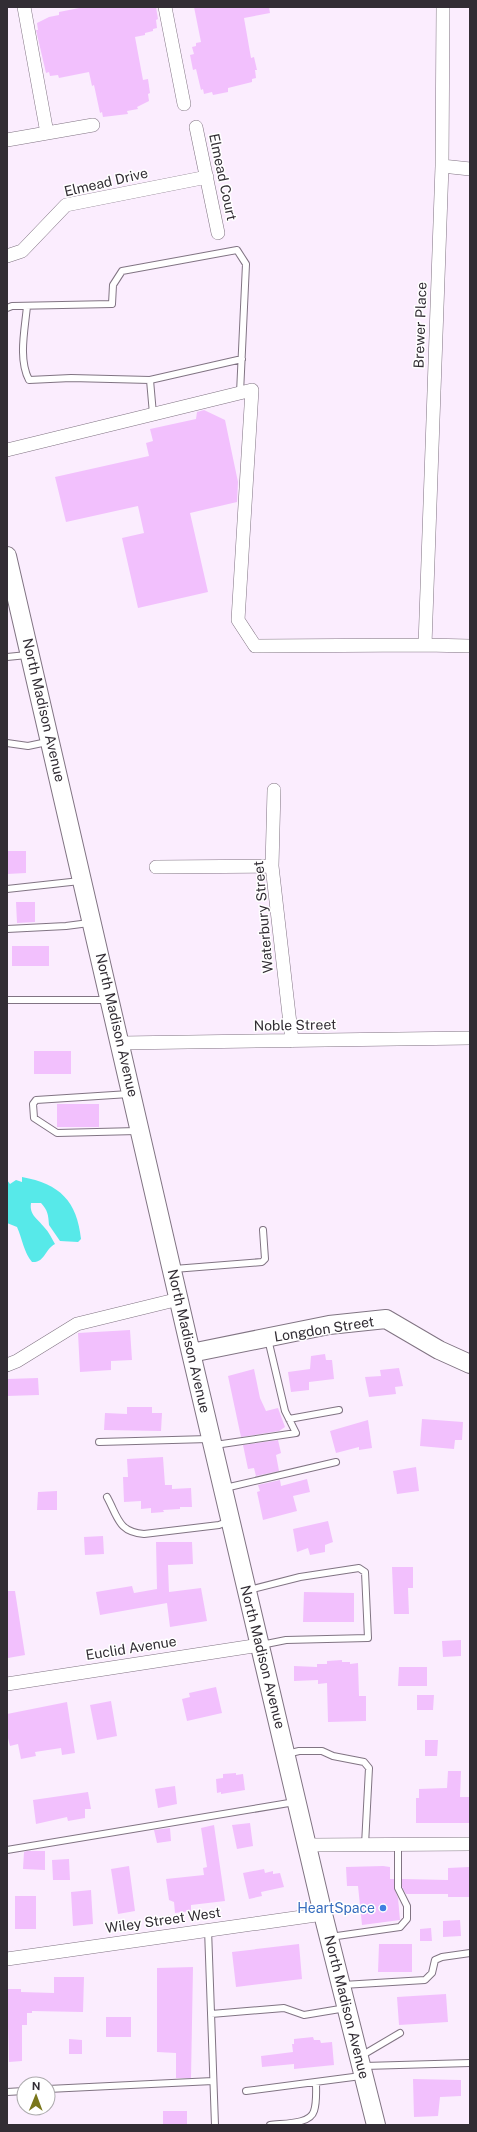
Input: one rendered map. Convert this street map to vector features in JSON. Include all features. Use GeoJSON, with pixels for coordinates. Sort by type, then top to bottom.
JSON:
{"type":"FeatureCollection","features":[{"type":"Feature","properties":{"kind":"main road","name":"North Madison Avenue"},"geometry":{"type":"LineString","coordinates":[[7,556],[15,600],[31,655],[121,1042],[191,1353],[341,1985],[376,2125]]}},
{"type":"Feature","properties":{"kind":"main road","name":"Longdon Street"},"geometry":{"type":"LineString","coordinates":[[191,1353],[329,1325],[386,1319],[438,1350],[470,1364]]}},
{"type":"Feature","properties":{"kind":"street"},"geometry":{"type":"LineString","coordinates":[[24,7],[47,133]]}},
{"type":"Feature","properties":{"kind":"street"},"geometry":{"type":"LineString","coordinates":[[166,7],[184,104]]}},
{"type":"Feature","properties":{"kind":"street","name":"Brewer Place"},"geometry":{"type":"LineString","coordinates":[[425,645],[442,166],[442,7]]}},
{"type":"Feature","properties":{"kind":"street"},"geometry":{"type":"LineString","coordinates":[[7,140],[94,125]]}},
{"type":"Feature","properties":{"kind":"street","name":"Elmead Court"},"geometry":{"type":"LineString","coordinates":[[196,127],[218,233]]}},
{"type":"Feature","properties":{"kind":"street"},"geometry":{"type":"LineString","coordinates":[[442,166],[470,169]]}},
{"type":"Feature","properties":{"kind":"street","name":"Elmead Drive"},"geometry":{"type":"LineString","coordinates":[[7,256],[22,251],[66,205],[207,177]]}},
{"type":"Feature","properties":{"kind":"street"},"geometry":{"type":"LineString","coordinates":[[7,450],[252,390],[238,620],[255,646],[470,646]]}},
{"type":"Feature","properties":{"kind":"street","name":"Waterbury Street"},"geometry":{"type":"LineString","coordinates":[[274,790],[272,866],[292,1041]]}},
{"type":"Feature","properties":{"kind":"street"},"geometry":{"type":"LineString","coordinates":[[156,867],[272,866]]}},
{"type":"Feature","properties":{"kind":"street","name":"Noble Street"},"geometry":{"type":"LineString","coordinates":[[121,1042],[470,1038]]}},
{"type":"Feature","properties":{"kind":"street"},"geometry":{"type":"LineString","coordinates":[[7,1365],[17,1362],[77,1324],[179,1299]]}},
{"type":"Feature","properties":{"kind":"street","name":"Euclid Avenue"},"geometry":{"type":"LineString","coordinates":[[7,1684],[260,1645]]}},
{"type":"Feature","properties":{"kind":"street"},"geometry":{"type":"LineString","coordinates":[[308,1845],[470,1844]]}},
{"type":"Feature","properties":{"kind":"street","name":"Wiley Street West"},"geometry":{"type":"LineString","coordinates":[[7,1959],[208,1929],[324,1914]]}},
{"type":"Feature","properties":{"kind":"lane"},"geometry":{"type":"LineString","coordinates":[[7,308],[27,306],[112,304],[113,285],[122,271],[237,250],[246,264],[240,393]]}},
{"type":"Feature","properties":{"kind":"lane"},"geometry":{"type":"LineString","coordinates":[[27,306],[24,348],[26,372],[29,380],[72,378],[150,380],[242,359]]}},
{"type":"Feature","properties":{"kind":"lane"},"geometry":{"type":"LineString","coordinates":[[150,380],[153,414]]}},
{"type":"Feature","properties":{"kind":"lane"},"geometry":{"type":"LineString","coordinates":[[7,657],[31,655]]}},
{"type":"Feature","properties":{"kind":"lane"},"geometry":{"type":"LineString","coordinates":[[7,743],[28,746],[51,742]]}},
{"type":"Feature","properties":{"kind":"lane"},"geometry":{"type":"LineString","coordinates":[[7,889],[83,880]]}},
{"type":"Feature","properties":{"kind":"lane"},"geometry":{"type":"LineString","coordinates":[[7,929],[66,926],[93,922]]}},
{"type":"Feature","properties":{"kind":"lane"},"geometry":{"type":"LineString","coordinates":[[7,1000],[111,1000]]}},
{"type":"Feature","properties":{"kind":"lane"},"geometry":{"type":"LineString","coordinates":[[132,1094],[36,1100],[33,1104],[34,1118],[57,1133],[127,1133],[141,1131]]}},
{"type":"Feature","properties":{"kind":"lane"},"geometry":{"type":"LineString","coordinates":[[172,1269],[262,1262],[265,1259],[263,1230]]}},
{"type":"Feature","properties":{"kind":"lane"},"geometry":{"type":"LineString","coordinates":[[99,1442],[212,1442],[296,1434],[289,1419],[277,1381],[268,1338]]}},
{"type":"Feature","properties":{"kind":"lane"},"geometry":{"type":"LineString","coordinates":[[289,1419],[338,1410]]}},
{"type":"Feature","properties":{"kind":"lane"},"geometry":{"type":"LineString","coordinates":[[223,1489],[336,1462]]}},
{"type":"Feature","properties":{"kind":"lane"},"geometry":{"type":"LineString","coordinates":[[107,1497],[125,1530],[132,1533],[144,1534],[219,1525],[231,1520]]}},
{"type":"Feature","properties":{"kind":"lane"},"geometry":{"type":"LineString","coordinates":[[247,1591],[300,1577],[359,1568],[365,1572],[368,1638],[286,1640],[260,1645]]}},
{"type":"Feature","properties":{"kind":"lane"},"geometry":{"type":"LineString","coordinates":[[287,1754],[299,1751],[322,1751],[333,1756],[364,1762],[369,1768],[365,1844]]}},
{"type":"Feature","properties":{"kind":"lane"},"geometry":{"type":"LineString","coordinates":[[7,1850],[298,1802]]}},
{"type":"Feature","properties":{"kind":"lane"},"geometry":{"type":"LineString","coordinates":[[330,1937],[400,1927],[407,1919],[407,1906],[398,1888],[398,1845]]}},
{"type":"Feature","properties":{"kind":"lane"},"geometry":{"type":"LineString","coordinates":[[208,1929],[215,2125]]}},
{"type":"Feature","properties":{"kind":"lane"},"geometry":{"type":"LineString","coordinates":[[341,1985],[425,1980],[432,1973],[435,1960],[442,1957],[470,1954]]}},
{"type":"Feature","properties":{"kind":"lane"},"geometry":{"type":"LineString","coordinates":[[211,2014],[284,2008],[304,2015],[347,2008]]}},
{"type":"Feature","properties":{"kind":"lane"},"geometry":{"type":"LineString","coordinates":[[362,2066],[400,2033]]}},
{"type":"Feature","properties":{"kind":"lane"},"geometry":{"type":"LineString","coordinates":[[246,2091],[316,2082],[362,2066],[470,2063]]}},
{"type":"Feature","properties":{"kind":"lane"},"geometry":{"type":"LineString","coordinates":[[56,2090],[213,2081]]}},
{"type":"Feature","properties":{"kind":"lane"},"geometry":{"type":"LineString","coordinates":[[270,2125],[304,2121],[310,2117],[314,2111],[316,2082]]}},
{"type":"Feature","properties":{"kind":"water"},"geometry":{"type":"Polygon","coordinates":[[[22,1177],[47,1184],[64,1196],[71,1205],[79,1226],[81,1239],[78,1242],[60,1241],[49,1225],[45,1208],[41,1203],[31,1203],[31,1211],[55,1244],[40,1260],[36,1262],[32,1262],[29,1258],[17,1227],[7,1223],[7,1180],[10,1184],[16,1180],[22,1182],[22,1177]]]}},
{"type":"Feature","properties":{"kind":"building"},"geometry":{"type":"Polygon","coordinates":[[[84,7],[156,7],[158,19],[156,20],[157,28],[153,29],[153,31],[145,33],[145,35],[135,37],[143,80],[148,79],[150,93],[148,94],[149,101],[137,107],[138,109],[127,111],[128,114],[103,117],[102,112],[100,113],[94,85],[92,86],[89,72],[59,78],[58,75],[50,76],[49,72],[46,73],[36,30],[38,30],[37,23],[49,17],[59,15],[59,12],[84,7]]]}},
{"type":"Feature","properties":{"kind":"building"},"geometry":{"type":"Polygon","coordinates":[[[194,7],[269,7],[270,13],[244,18],[251,58],[254,57],[257,70],[255,70],[256,78],[252,79],[252,82],[228,88],[228,92],[213,95],[212,92],[204,94],[203,89],[201,90],[196,69],[193,70],[190,55],[194,54],[192,47],[196,46],[196,43],[201,42],[194,7]]]}},
{"type":"Feature","properties":{"kind":"building"},"geometry":{"type":"Polygon","coordinates":[[[204,410],[225,420],[238,482],[237,502],[190,513],[208,592],[138,608],[122,538],[144,533],[138,506],[66,522],[55,477],[149,456],[146,443],[153,441],[150,429],[196,419],[197,412],[204,410]]]}},
{"type":"Feature","properties":{"kind":"building"},"geometry":{"type":"Polygon","coordinates":[[[7,851],[26,851],[26,873],[7,874],[7,851]]]}},
{"type":"Feature","properties":{"kind":"building"},"geometry":{"type":"Polygon","coordinates":[[[16,902],[35,902],[35,922],[17,923],[16,902]]]}},
{"type":"Feature","properties":{"kind":"building"},"geometry":{"type":"Polygon","coordinates":[[[12,946],[49,946],[49,966],[12,966],[12,946]]]}},
{"type":"Feature","properties":{"kind":"building"},"geometry":{"type":"Polygon","coordinates":[[[34,1051],[71,1051],[71,1074],[34,1074],[34,1051]]]}},
{"type":"Feature","properties":{"kind":"building"},"geometry":{"type":"Polygon","coordinates":[[[57,1104],[99,1104],[99,1127],[57,1127],[57,1104]]]}},
{"type":"Feature","properties":{"kind":"building"},"geometry":{"type":"Polygon","coordinates":[[[130,1330],[132,1360],[111,1361],[111,1370],[80,1372],[78,1333],[130,1330]]]}},
{"type":"Feature","properties":{"kind":"building"},"geometry":{"type":"Polygon","coordinates":[[[325,1354],[326,1360],[332,1360],[334,1379],[309,1382],[309,1390],[291,1392],[288,1372],[310,1369],[311,1356],[325,1354]]]}},
{"type":"Feature","properties":{"kind":"building"},"geometry":{"type":"Polygon","coordinates":[[[399,1368],[403,1386],[395,1387],[396,1394],[369,1397],[365,1377],[381,1376],[380,1370],[399,1368]]]}},
{"type":"Feature","properties":{"kind":"building"},"geometry":{"type":"Polygon","coordinates":[[[254,1369],[260,1398],[266,1411],[278,1408],[285,1427],[279,1431],[241,1437],[228,1376],[254,1369]]]}},
{"type":"Feature","properties":{"kind":"building"},"geometry":{"type":"Polygon","coordinates":[[[38,1378],[39,1395],[7,1396],[7,1379],[38,1378]]]}},
{"type":"Feature","properties":{"kind":"building"},"geometry":{"type":"Polygon","coordinates":[[[127,1407],[152,1407],[152,1413],[162,1413],[161,1431],[104,1430],[105,1413],[127,1414],[127,1407]]]}},
{"type":"Feature","properties":{"kind":"building"},"geometry":{"type":"Polygon","coordinates":[[[422,1419],[463,1422],[462,1440],[455,1440],[454,1449],[420,1446],[422,1419]]]}},
{"type":"Feature","properties":{"kind":"building"},"geometry":{"type":"Polygon","coordinates":[[[368,1420],[372,1448],[359,1450],[359,1447],[336,1453],[330,1431],[368,1420]]]}},
{"type":"Feature","properties":{"kind":"building"},"geometry":{"type":"Polygon","coordinates":[[[278,1440],[281,1453],[276,1455],[279,1471],[256,1476],[254,1468],[248,1469],[243,1445],[278,1440]]]}},
{"type":"Feature","properties":{"kind":"building"},"geometry":{"type":"Polygon","coordinates":[[[163,1457],[165,1485],[172,1485],[172,1489],[191,1488],[192,1507],[180,1507],[180,1509],[163,1510],[164,1512],[151,1513],[151,1508],[141,1509],[141,1501],[124,1502],[123,1477],[128,1477],[127,1459],[163,1457]]]}},
{"type":"Feature","properties":{"kind":"building"},"geometry":{"type":"Polygon","coordinates":[[[416,1467],[419,1491],[397,1494],[393,1471],[416,1467]]]}},
{"type":"Feature","properties":{"kind":"building"},"geometry":{"type":"Polygon","coordinates":[[[307,1479],[310,1492],[293,1496],[297,1511],[263,1520],[257,1492],[260,1491],[258,1485],[280,1480],[281,1486],[307,1479]]]}},
{"type":"Feature","properties":{"kind":"building"},"geometry":{"type":"Polygon","coordinates":[[[57,1491],[57,1510],[37,1510],[38,1492],[57,1491]]]}},
{"type":"Feature","properties":{"kind":"building"},"geometry":{"type":"Polygon","coordinates":[[[328,1521],[333,1542],[325,1545],[325,1552],[310,1555],[308,1548],[297,1552],[293,1529],[328,1521]]]}},
{"type":"Feature","properties":{"kind":"building"},"geometry":{"type":"Polygon","coordinates":[[[103,1536],[104,1554],[85,1555],[84,1537],[103,1536]]]}},
{"type":"Feature","properties":{"kind":"building"},"geometry":{"type":"Polygon","coordinates":[[[156,1542],[192,1542],[193,1564],[168,1565],[169,1592],[201,1588],[207,1621],[170,1627],[167,1603],[100,1615],[96,1592],[132,1586],[134,1593],[157,1589],[156,1542]]]}},
{"type":"Feature","properties":{"kind":"building"},"geometry":{"type":"Polygon","coordinates":[[[392,1567],[413,1567],[413,1588],[408,1588],[409,1614],[394,1614],[392,1567]]]}},
{"type":"Feature","properties":{"kind":"building"},"geometry":{"type":"Polygon","coordinates":[[[7,1591],[15,1591],[25,1655],[8,1658],[7,1591]]]}},
{"type":"Feature","properties":{"kind":"building"},"geometry":{"type":"Polygon","coordinates":[[[304,1592],[354,1593],[354,1622],[303,1622],[304,1592]]]}},
{"type":"Feature","properties":{"kind":"building"},"geometry":{"type":"Polygon","coordinates":[[[461,1640],[461,1656],[443,1657],[442,1641],[461,1640]]]}},
{"type":"Feature","properties":{"kind":"building"},"geometry":{"type":"Polygon","coordinates":[[[342,1660],[342,1662],[350,1662],[350,1664],[358,1663],[359,1696],[366,1696],[366,1721],[328,1722],[327,1683],[318,1684],[318,1680],[294,1681],[294,1666],[317,1667],[317,1664],[327,1664],[327,1661],[342,1660]]]}},
{"type":"Feature","properties":{"kind":"building"},"geometry":{"type":"Polygon","coordinates":[[[399,1667],[427,1667],[427,1686],[398,1686],[399,1667]]]}},
{"type":"Feature","properties":{"kind":"building"},"geometry":{"type":"Polygon","coordinates":[[[216,1687],[222,1713],[187,1721],[182,1699],[190,1697],[189,1693],[216,1687]]]}},
{"type":"Feature","properties":{"kind":"building"},"geometry":{"type":"Polygon","coordinates":[[[417,1695],[434,1695],[433,1710],[417,1710],[417,1695]]]}},
{"type":"Feature","properties":{"kind":"building"},"geometry":{"type":"Polygon","coordinates":[[[111,1701],[117,1736],[97,1740],[90,1705],[111,1701]]]}},
{"type":"Feature","properties":{"kind":"building"},"geometry":{"type":"Polygon","coordinates":[[[67,1702],[75,1753],[62,1755],[61,1748],[35,1752],[36,1756],[21,1759],[18,1744],[10,1746],[7,1734],[7,1714],[67,1702]]]}},
{"type":"Feature","properties":{"kind":"building"},"geometry":{"type":"Polygon","coordinates":[[[425,1740],[438,1740],[437,1756],[425,1756],[425,1740]]]}},
{"type":"Feature","properties":{"kind":"building"},"geometry":{"type":"Polygon","coordinates":[[[448,1771],[461,1771],[460,1797],[470,1797],[470,1823],[416,1823],[416,1798],[419,1798],[419,1789],[447,1788],[448,1771]]]}},
{"type":"Feature","properties":{"kind":"building"},"geometry":{"type":"Polygon","coordinates":[[[236,1773],[236,1775],[243,1774],[245,1790],[221,1794],[221,1792],[217,1793],[216,1779],[223,1778],[223,1774],[236,1773]]]}},
{"type":"Feature","properties":{"kind":"building"},"geometry":{"type":"Polygon","coordinates":[[[175,1786],[177,1804],[158,1808],[155,1789],[175,1786]]]}},
{"type":"Feature","properties":{"kind":"building"},"geometry":{"type":"Polygon","coordinates":[[[88,1792],[91,1809],[85,1809],[85,1818],[68,1821],[67,1817],[36,1824],[33,1800],[88,1792]]]}},
{"type":"Feature","properties":{"kind":"building"},"geometry":{"type":"Polygon","coordinates":[[[250,1823],[253,1846],[237,1849],[232,1825],[250,1823]]]}},
{"type":"Feature","properties":{"kind":"building"},"geometry":{"type":"Polygon","coordinates":[[[214,1825],[225,1901],[191,1905],[191,1911],[175,1913],[174,1902],[169,1900],[166,1879],[204,1875],[203,1868],[207,1867],[201,1828],[214,1825]]]}},
{"type":"Feature","properties":{"kind":"building"},"geometry":{"type":"Polygon","coordinates":[[[170,1828],[171,1841],[157,1843],[154,1830],[170,1828]]]}},
{"type":"Feature","properties":{"kind":"building"},"geometry":{"type":"Polygon","coordinates":[[[45,1851],[45,1870],[23,1869],[24,1852],[45,1851]]]}},
{"type":"Feature","properties":{"kind":"building"},"geometry":{"type":"Polygon","coordinates":[[[69,1859],[70,1880],[53,1880],[52,1860],[69,1859]]]}},
{"type":"Feature","properties":{"kind":"building"},"geometry":{"type":"Polygon","coordinates":[[[129,1866],[135,1911],[118,1914],[111,1869],[129,1866]]]}},
{"type":"Feature","properties":{"kind":"building"},"geometry":{"type":"Polygon","coordinates":[[[346,1867],[390,1867],[390,1879],[394,1879],[394,1888],[398,1898],[400,1920],[362,1925],[358,1886],[347,1886],[346,1867]]]}},
{"type":"Feature","properties":{"kind":"building"},"geometry":{"type":"Polygon","coordinates":[[[469,1867],[469,1897],[448,1897],[448,1894],[406,1894],[402,1887],[402,1879],[448,1880],[448,1868],[469,1867]]]}},
{"type":"Feature","properties":{"kind":"building"},"geometry":{"type":"Polygon","coordinates":[[[264,1869],[265,1873],[273,1871],[273,1874],[280,1873],[284,1887],[261,1892],[262,1896],[249,1899],[243,1873],[264,1869]]]}},
{"type":"Feature","properties":{"kind":"building"},"geometry":{"type":"Polygon","coordinates":[[[91,1890],[93,1924],[73,1926],[71,1892],[91,1890]]]}},
{"type":"Feature","properties":{"kind":"building"},"geometry":{"type":"Polygon","coordinates":[[[15,1896],[36,1896],[36,1929],[15,1929],[15,1896]]]}},
{"type":"Feature","properties":{"kind":"building"},"geometry":{"type":"Polygon","coordinates":[[[460,1920],[461,1936],[443,1937],[443,1921],[460,1920]]]}},
{"type":"Feature","properties":{"kind":"building"},"geometry":{"type":"Polygon","coordinates":[[[431,1928],[432,1941],[420,1941],[420,1929],[431,1928]]]}},
{"type":"Feature","properties":{"kind":"building"},"geometry":{"type":"Polygon","coordinates":[[[299,1944],[302,1979],[236,1987],[232,1952],[299,1944]]]}},
{"type":"Feature","properties":{"kind":"building"},"geometry":{"type":"Polygon","coordinates":[[[379,1944],[412,1944],[412,1972],[378,1972],[379,1944]]]}},
{"type":"Feature","properties":{"kind":"building"},"geometry":{"type":"Polygon","coordinates":[[[193,1967],[191,2078],[176,2078],[176,2053],[157,2052],[157,1968],[193,1967]]]}},
{"type":"Feature","properties":{"kind":"building"},"geometry":{"type":"Polygon","coordinates":[[[54,1977],[84,1977],[83,2012],[32,2011],[32,2013],[27,2013],[27,2025],[22,2025],[22,2061],[9,2062],[7,1989],[21,1989],[21,1992],[54,1993],[54,1977]]]}},
{"type":"Feature","properties":{"kind":"building"},"geometry":{"type":"Polygon","coordinates":[[[446,1994],[448,2022],[399,2025],[397,1997],[446,1994]]]}},
{"type":"Feature","properties":{"kind":"building"},"geometry":{"type":"Polygon","coordinates":[[[106,2017],[131,2017],[131,2037],[106,2037],[106,2017]]]}},
{"type":"Feature","properties":{"kind":"building"},"geometry":{"type":"Polygon","coordinates":[[[313,2037],[314,2040],[320,2040],[321,2043],[332,2042],[334,2065],[294,2069],[294,2064],[262,2067],[261,2056],[293,2052],[292,2044],[294,2044],[294,2039],[313,2037]]]}},
{"type":"Feature","properties":{"kind":"building"},"geometry":{"type":"Polygon","coordinates":[[[69,2039],[82,2040],[82,2054],[69,2054],[69,2039]]]}},
{"type":"Feature","properties":{"kind":"building"},"geometry":{"type":"Polygon","coordinates":[[[413,2079],[461,2080],[461,2096],[440,2097],[438,2116],[414,2117],[413,2079]]]}},
{"type":"Feature","properties":{"kind":"building"},"geometry":{"type":"Polygon","coordinates":[[[163,2111],[187,2111],[187,2125],[163,2125],[163,2111]]]}},
{"type":"Feature","properties":{"kind":"place","name":"HeartSpace"},"geometry":{"type":"Point","coordinates":[383,1908]}}]}
